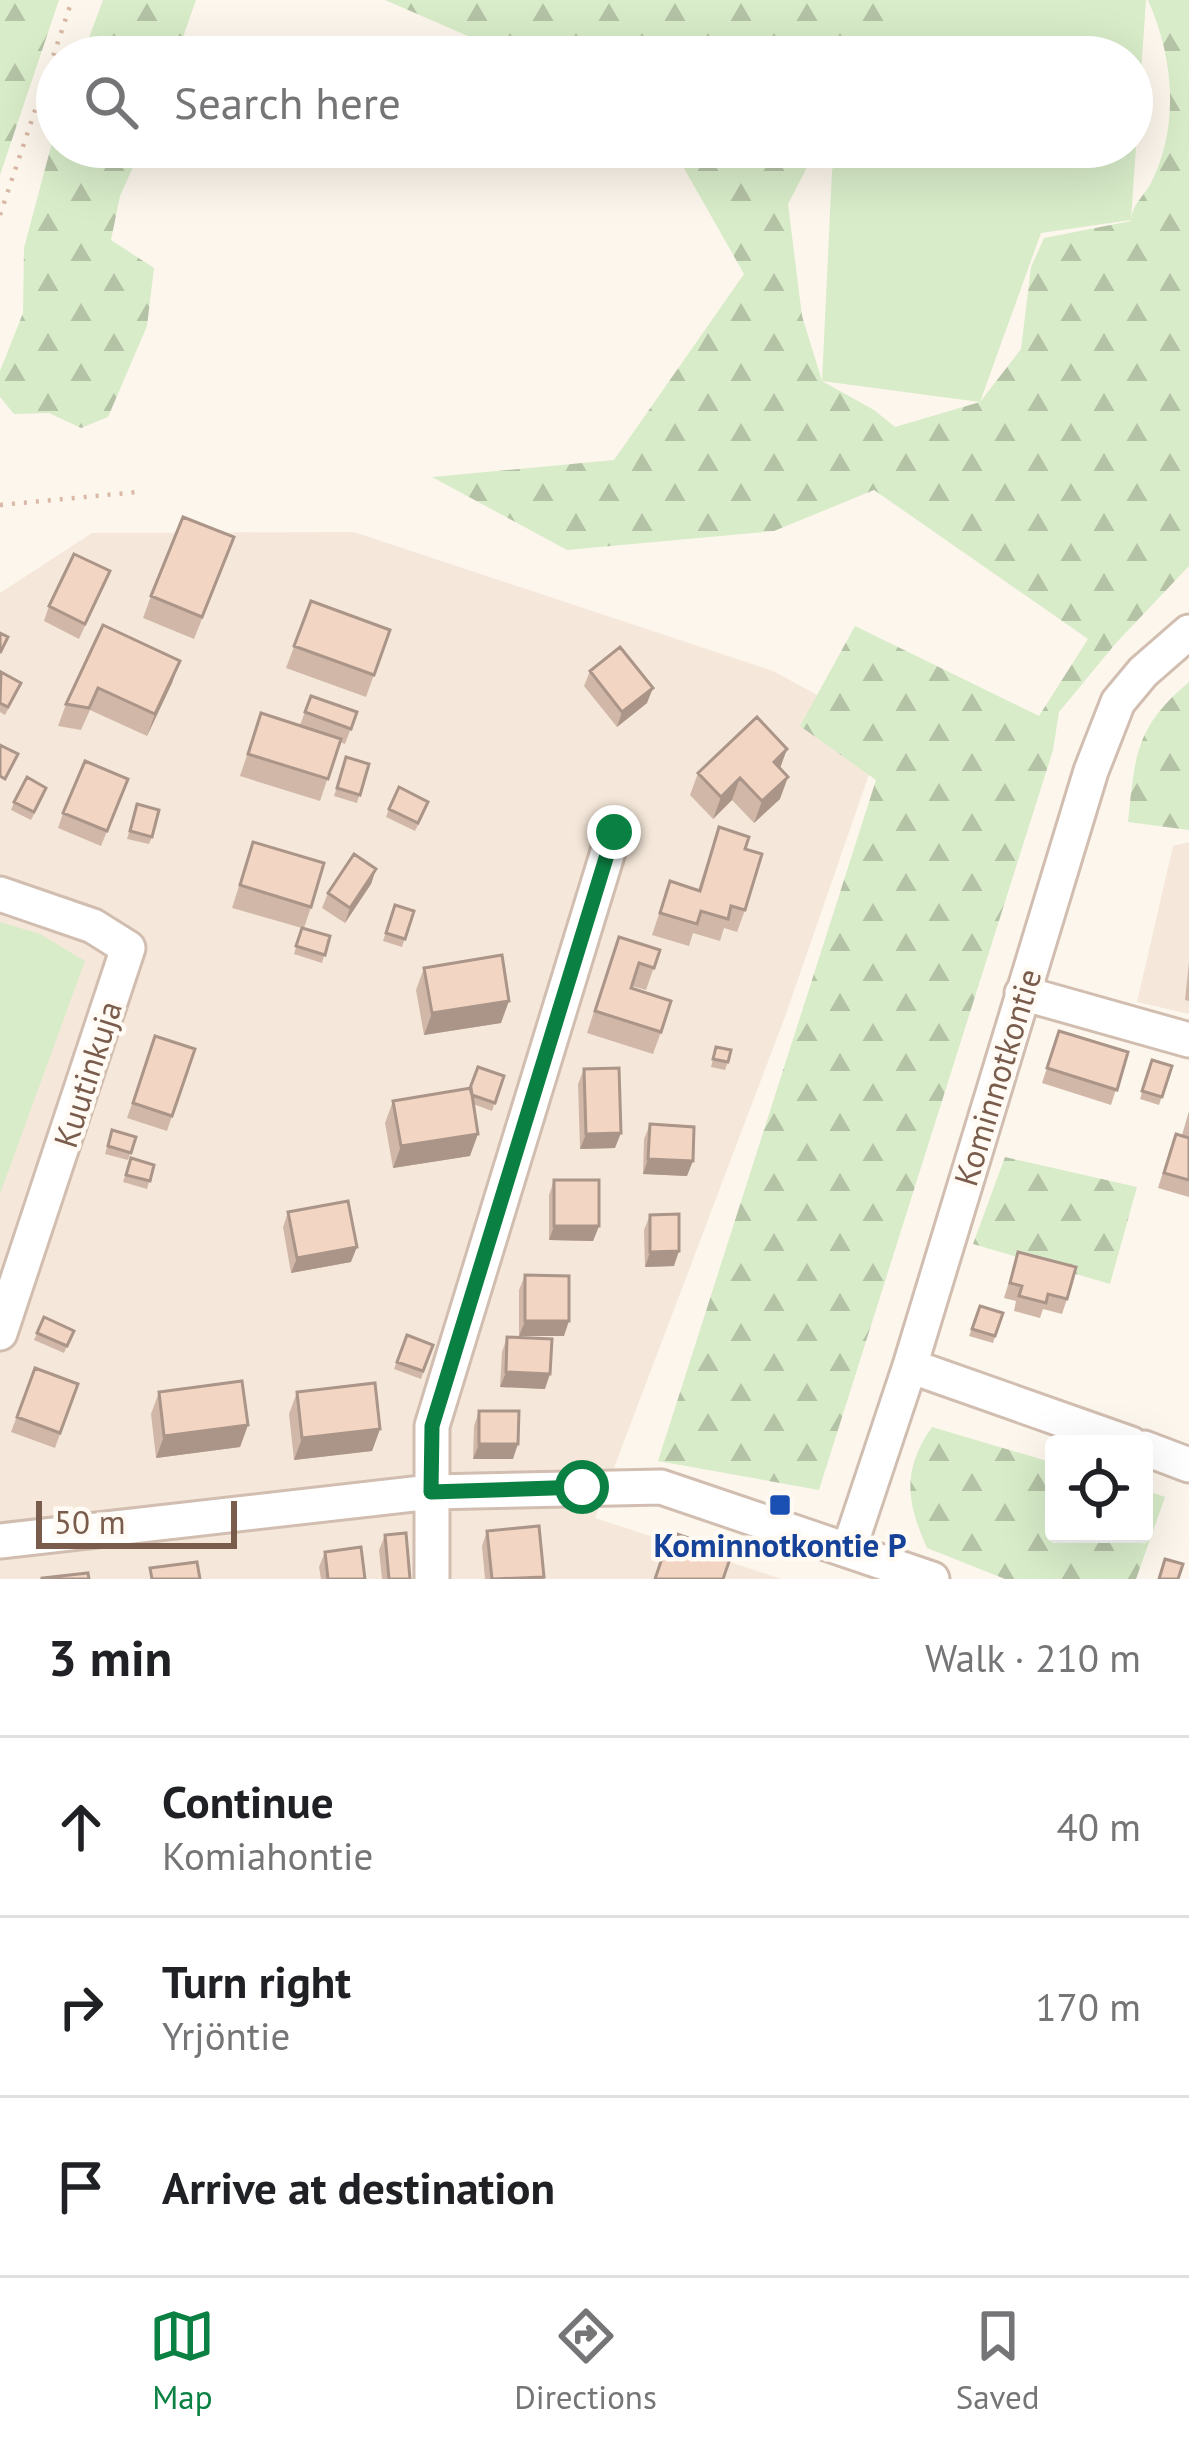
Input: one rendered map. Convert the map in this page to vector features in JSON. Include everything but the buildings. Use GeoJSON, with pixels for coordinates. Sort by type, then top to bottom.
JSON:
{"type":"FeatureCollection","features":[{"type":"Feature","properties":{"kind":"street","name":"Kominnotkontie"},"geometry":{"type":"LineString","coordinates":[[849,1550],[910,1366],[1091,771],[1118,702],[1143,672],[1189,632]]}},
{"type":"Feature","properties":{"kind":"street"},"geometry":{"type":"LineString","coordinates":[[432,1579],[432,1426],[614,832]]}},
{"type":"Feature","properties":{"kind":"street","name":"Kuutinkuja"},"geometry":{"type":"LineString","coordinates":[[0,894],[93,926],[128,948],[0,1333]]}},
{"type":"Feature","properties":{"kind":"street"},"geometry":{"type":"LineString","coordinates":[[1022,993],[1189,1040]]}},
{"type":"Feature","properties":{"kind":"street"},"geometry":{"type":"LineString","coordinates":[[910,1366],[1106,1435]]}},
{"type":"Feature","properties":{"kind":"street"},"geometry":{"type":"LineString","coordinates":[[1153,1451],[1186,1460]]}},
{"type":"Feature","properties":{"kind":"street"},"geometry":{"type":"LineString","coordinates":[[0,1541],[431,1492],[661,1486],[932,1579]]}},
{"type":"Feature","properties":{"kind":"path"},"geometry":{"type":"LineString","coordinates":[[60,36],[72,0]]}},
{"type":"Feature","properties":{"kind":"path"},"geometry":{"type":"LineString","coordinates":[[0,215],[36,108]]}},
{"type":"Feature","properties":{"kind":"path"},"geometry":{"type":"LineString","coordinates":[[0,505],[138,492]]}},
{"type":"Feature","properties":{"kind":"shaded area"},"geometry":{"type":"Polygon","coordinates":[[[354,532],[773,671],[884,731],[786,1014],[595,1518],[782,1579],[0,1579],[0,593],[92,533],[354,532]]]}},
{"type":"Feature","properties":{"kind":"shaded area"},"geometry":{"type":"Polygon","coordinates":[[[1189,842],[1189,1014],[1137,1002],[1173,846],[1189,842]]]}},
{"type":"Feature","properties":{"kind":"green space"},"geometry":{"type":"Polygon","coordinates":[[[0,0],[59,0],[47,36],[36,36],[36,68],[0,175],[0,0]]]}},
{"type":"Feature","properties":{"kind":"green space"},"geometry":{"type":"Polygon","coordinates":[[[103,0],[196,0],[183,36],[90,36],[103,0]]]}},
{"type":"Feature","properties":{"kind":"green space"},"geometry":{"type":"Polygon","coordinates":[[[385,0],[890,0],[878,36],[468,36],[385,0]]]}},
{"type":"Feature","properties":{"kind":"green space"},"geometry":{"type":"Polygon","coordinates":[[[877,0],[1146,0],[1144,36],[868,36],[877,0]]]}},
{"type":"Feature","properties":{"kind":"green space"},"geometry":{"type":"Polygon","coordinates":[[[1148,0],[1189,0],[1189,566],[1059,712],[1053,750],[819,1490],[658,1461],[876,780],[800,726],[855,626],[1039,716],[1088,639],[874,490],[774,531],[567,550],[432,477],[614,460],[744,274],[684,168],[807,168],[788,204],[802,316],[822,381],[895,427],[980,402],[1021,349],[1031,267],[1044,238],[1131,221],[1152,181],[1170,113],[1168,67],[1148,0]]]}},
{"type":"Feature","properties":{"kind":"green space"},"geometry":{"type":"Polygon","coordinates":[[[45,168],[133,168],[120,196],[111,240],[154,268],[147,326],[108,417],[81,428],[49,413],[14,414],[0,397],[0,371],[23,313],[24,248],[45,168]]]}},
{"type":"Feature","properties":{"kind":"green space"},"geometry":{"type":"Polygon","coordinates":[[[1135,168],[1131,220],[1041,233],[980,402],[822,381],[832,171],[1135,168]]]}},
{"type":"Feature","properties":{"kind":"green space"},"geometry":{"type":"Polygon","coordinates":[[[1189,682],[1189,830],[1128,822],[1141,744],[1158,714],[1189,682]]]}},
{"type":"Feature","properties":{"kind":"green space"},"geometry":{"type":"Polygon","coordinates":[[[0,922],[40,934],[85,961],[0,1194],[0,922]]]}},
{"type":"Feature","properties":{"kind":"green space"},"geometry":{"type":"Polygon","coordinates":[[[1005,1157],[1137,1187],[1110,1284],[973,1244],[1005,1157]]]}},
{"type":"Feature","properties":{"kind":"green space"},"geometry":{"type":"Polygon","coordinates":[[[932,1427],[1045,1460],[1045,1543],[1149,1543],[1136,1579],[1005,1579],[927,1548],[910,1486],[922,1443],[932,1427]]]}},
{"type":"Feature","properties":{"kind":"green space"},"geometry":{"type":"Polygon","coordinates":[[[1153,1493],[1165,1497],[1153,1531],[1153,1493]]]}},
{"type":"Feature","properties":{"kind":"place","name":"Kominnotkontie P"},"geometry":{"type":"Point","coordinates":[780,1505]}},
{"type":"Feature","properties":{"kind":"route"},"geometry":{"type":"LineString","coordinates":[[582,1487],[431,1492],[432,1426],[614,832]]}}]}
